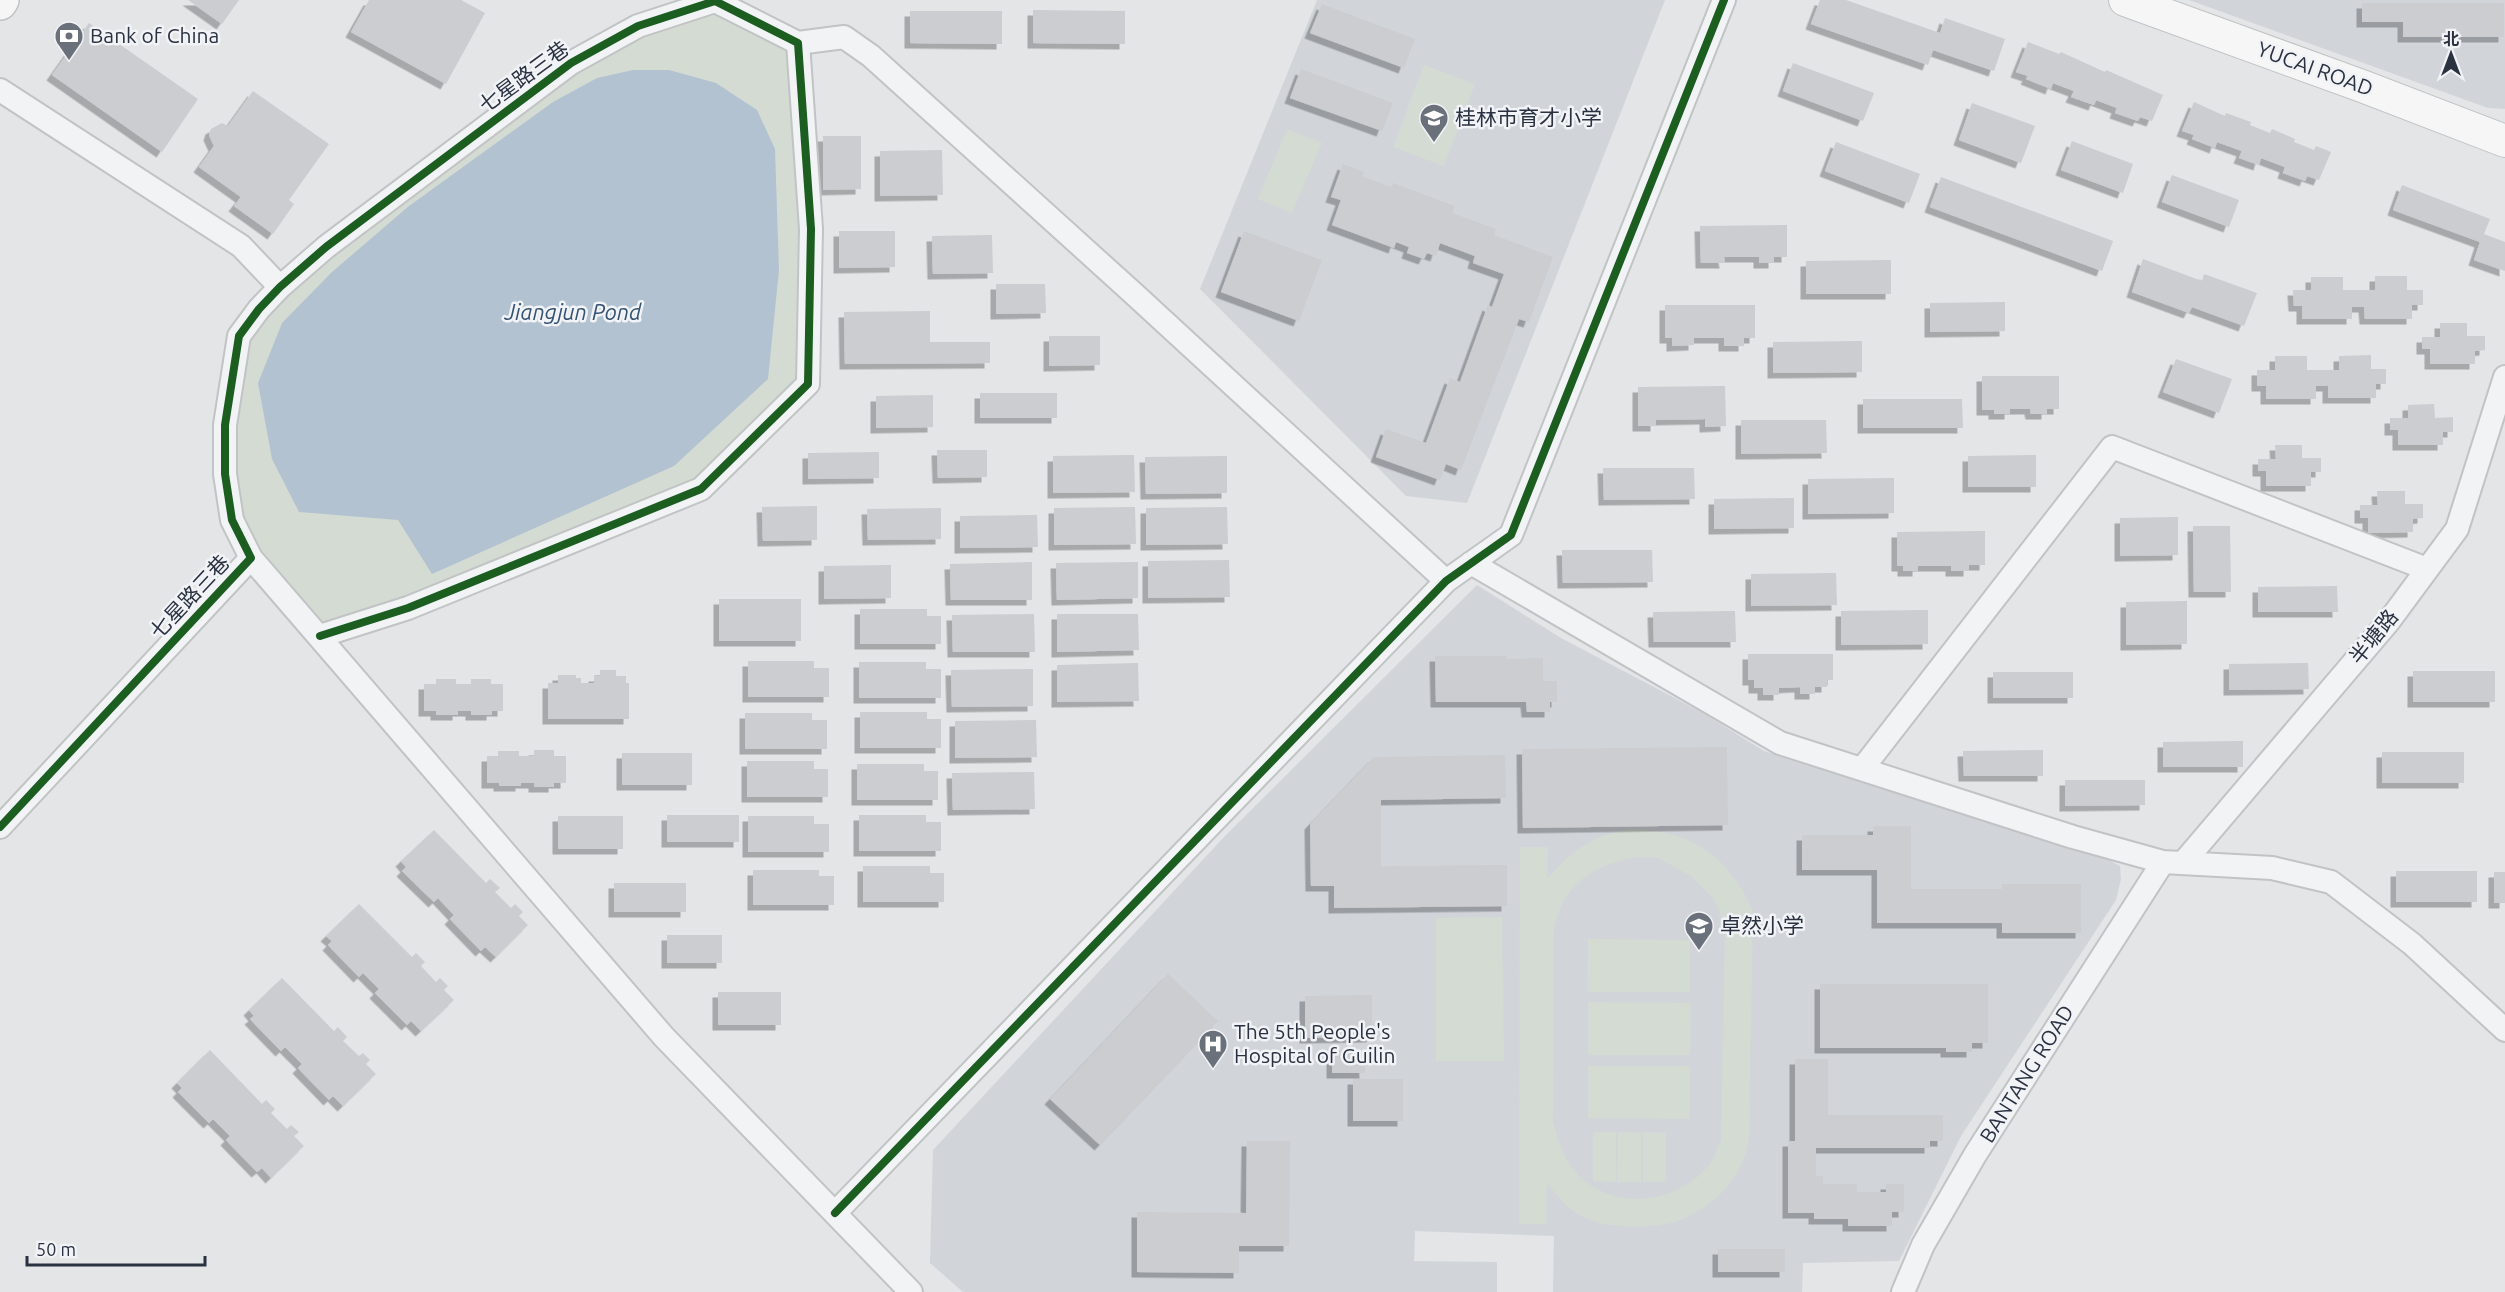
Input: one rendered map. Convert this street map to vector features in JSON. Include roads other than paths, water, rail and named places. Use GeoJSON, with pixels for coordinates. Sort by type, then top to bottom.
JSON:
{"type":"FeatureCollection","features":[{"type":"Feature","properties":{"kind":"main road","name":"YUCAI ROAD"},"geometry":{"type":"LineString","coordinates":[[2125,0],[2362,86],[2505,141]]}},
{"type":"Feature","properties":{"kind":"street"},"geometry":{"type":"LineString","coordinates":[[835,1213],[1446,581],[1511,535],[1724,0]]}},
{"type":"Feature","properties":{"kind":"street","name":"七星路三巷"},"geometry":{"type":"LineString","coordinates":[[0,827],[252,558],[232,520],[225,474],[225,425],[239,336],[259,309],[280,287],[326,247],[571,63],[638,26],[716,1],[798,43]]}},
{"type":"Feature","properties":{"kind":"street"},"geometry":{"type":"LineString","coordinates":[[320,636],[408,608],[701,489],[808,384],[811,229],[798,43],[844,37],[871,56],[1125,285],[1446,581]]}},
{"type":"Feature","properties":{"kind":"street"},"geometry":{"type":"LineString","coordinates":[[0,90],[241,246],[280,287]]}},
{"type":"Feature","properties":{"kind":"street","name":"半塘路"},"geometry":{"type":"LineString","coordinates":[[2173,863],[2389,621],[2457,530],[2505,377]]}},
{"type":"Feature","properties":{"kind":"street"},"geometry":{"type":"LineString","coordinates":[[1862,769],[2112,447],[2427,570]]}},
{"type":"Feature","properties":{"kind":"street"},"geometry":{"type":"LineString","coordinates":[[252,558],[664,1037],[911,1292]]}},
{"type":"Feature","properties":{"kind":"street"},"geometry":{"type":"LineString","coordinates":[[1472,563],[1780,743],[2073,837],[2173,863],[2272,868],[2331,882],[2412,944],[2505,1030]]}},
{"type":"Feature","properties":{"kind":"street","name":"BANTANG ROAD"},"geometry":{"type":"LineString","coordinates":[[1903,1292],[1923,1245],[1975,1155],[2173,863]]}},
{"type":"Feature","properties":{"kind":"water","name":"Jiangjun Pond"},"geometry":{"type":"Polygon","coordinates":[[[633,70],[669,70],[716,83],[757,110],[775,149],[779,270],[768,379],[674,466],[432,574],[398,520],[299,512],[272,459],[258,383],[282,323],[332,272],[409,206],[553,102],[597,78],[633,70]]]}},
{"type":"Feature","properties":{"kind":"place","name":"Bank of China"},"geometry":{"type":"Point","coordinates":[69,62]}},
{"type":"Feature","properties":{"kind":"place","name":"桂林市育才小学"},"geometry":{"type":"Point","coordinates":[1434,144]}},
{"type":"Feature","properties":{"kind":"place","name":"卓然小学"},"geometry":{"type":"Point","coordinates":[1699,952]}},
{"type":"Feature","properties":{"kind":"place","name":"The 5th People's Hospital of Guilin"},"geometry":{"type":"Point","coordinates":[1213,1070]}}]}
